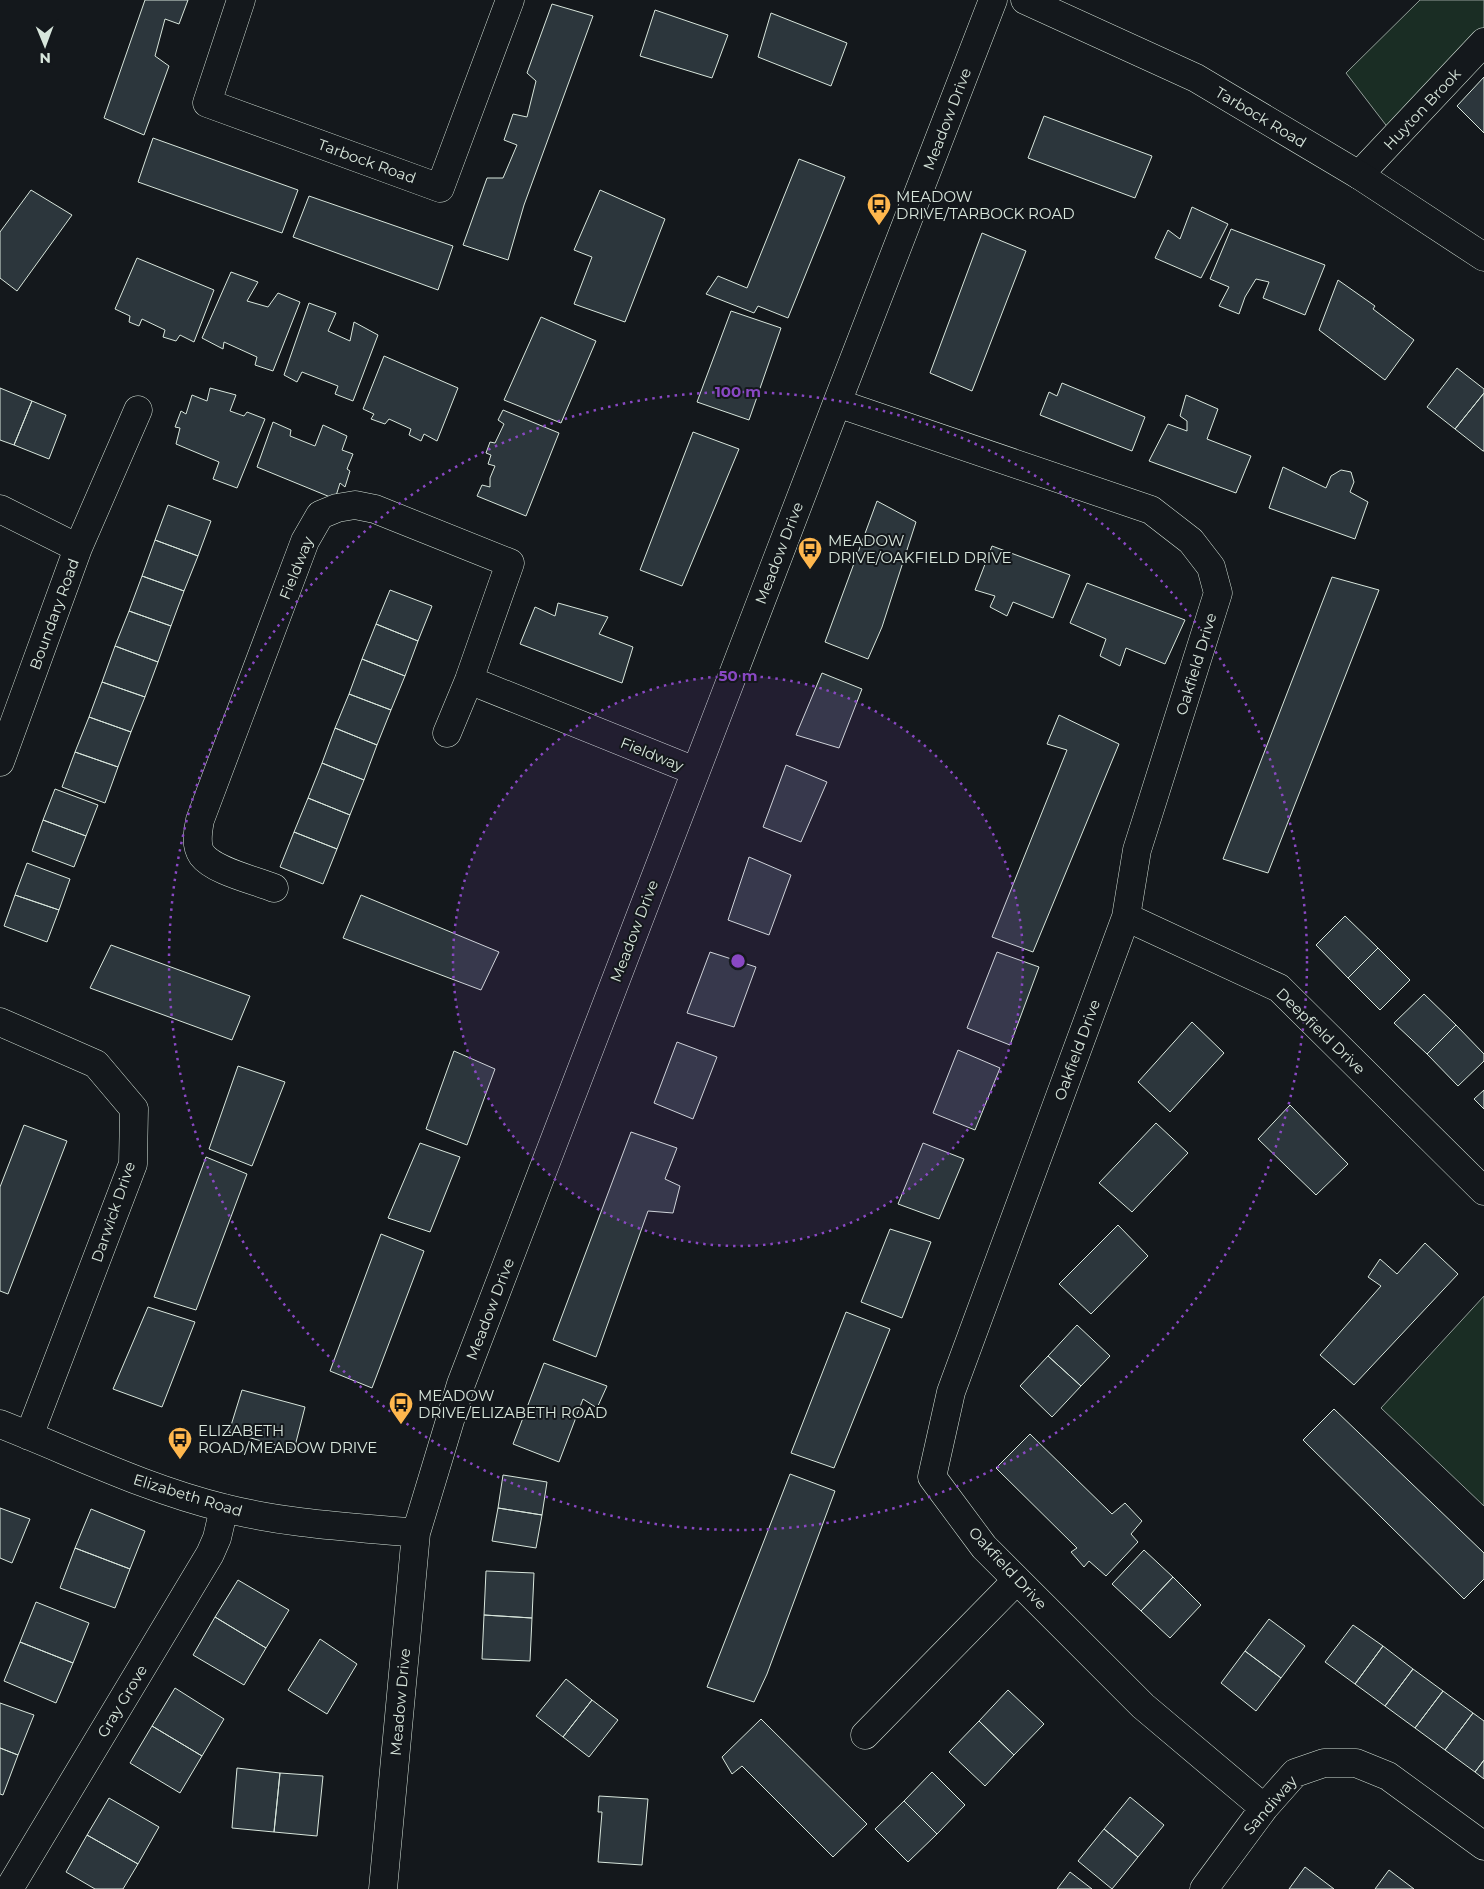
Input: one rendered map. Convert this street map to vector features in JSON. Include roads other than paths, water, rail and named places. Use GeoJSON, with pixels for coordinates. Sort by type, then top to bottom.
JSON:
{"type":"FeatureCollection","features":[{"type":"Feature","properties":{"kind":"street","name":"Tarbock Road"},"geometry":{"type":"LineString","coordinates":[[241,0],[207,103],[440,188],[510,0]]}},
{"type":"Feature","properties":{"kind":"street","name":"Meadow Drive"},"geometry":{"type":"LineString","coordinates":[[383,1889],[416,1533],[461,1384],[836,403],[994,0]]}},
{"type":"Feature","properties":{"kind":"street","name":"Tarbock Road"},"geometry":{"type":"LineString","coordinates":[[1025,0],[1196,78],[1359,176],[1484,258]]}},
{"type":"Feature","properties":{"kind":"street","name":"Huyton Brook"},"geometry":{"type":"LineString","coordinates":[[1359,176],[1484,42]]}},
{"type":"Feature","properties":{"kind":"street","name":"Oakfield Drive"},"geometry":{"type":"LineString","coordinates":[[836,403],[1151,510],[1191,542],[1210,567],[1218,593],[1138,850],[1126,917],[951,1392],[932,1477],[984,1547],[1143,1706],[1264,1808]]}},
{"type":"Feature","properties":{"kind":"street"},"geometry":{"type":"LineString","coordinates":[[78,548],[138,410]]}},
{"type":"Feature","properties":{"kind":"street","name":"Fieldway"},"geometry":{"type":"LineString","coordinates":[[274,888],[212,865],[201,853],[197,838],[200,820],[305,541],[320,515],[337,508],[355,505],[375,510],[510,563],[469,680],[447,732]]}},
{"type":"Feature","properties":{"kind":"street","name":"Boundary Road"},"geometry":{"type":"LineString","coordinates":[[0,510],[78,548],[0,762]]}},
{"type":"Feature","properties":{"kind":"street","name":"Fieldway"},"geometry":{"type":"LineString","coordinates":[[469,680],[695,771]]}},
{"type":"Feature","properties":{"kind":"street","name":"Deepfield Drive"},"geometry":{"type":"LineString","coordinates":[[1126,917],[1279,988],[1484,1192]]}},
{"type":"Feature","properties":{"kind":"street","name":"Darwick Drive"},"geometry":{"type":"LineString","coordinates":[[0,1022],[96,1064],[134,1109],[133,1164],[29,1436]]}},
{"type":"Feature","properties":{"kind":"street","name":"Elizabeth Road"},"geometry":{"type":"LineString","coordinates":[[0,1424],[132,1479],[224,1508],[300,1523],[416,1533]]}},
{"type":"Feature","properties":{"kind":"street","name":"Gray Grove"},"geometry":{"type":"LineString","coordinates":[[9,1889],[210,1554],[217,1538],[224,1508]]}},
{"type":"Feature","properties":{"kind":"street"},"geometry":{"type":"LineString","coordinates":[[865,1735],[1017,1580]]}},
{"type":"Feature","properties":{"kind":"street","name":"Sandiway"},"geometry":{"type":"LineString","coordinates":[[1204,1889],[1264,1808],[1295,1773],[1324,1763],[1356,1763],[1388,1776],[1484,1846]]}},
{"type":"Feature","properties":{"kind":"place","name":"MEADOW DRIVE/TARBOCK ROAD"},"geometry":{"type":"Point","coordinates":[879,226]}},
{"type":"Feature","properties":{"kind":"place","name":"MEADOW DRIVE/OAKFIELD DRIVE"},"geometry":{"type":"Point","coordinates":[810,570]}},
{"type":"Feature","properties":{"kind":"place","name":"MEADOW DRIVE/ELIZABETH ROAD"},"geometry":{"type":"Point","coordinates":[401,1425]}},
{"type":"Feature","properties":{"kind":"place","name":"ELIZABETH ROAD/MEADOW DRIVE"},"geometry":{"type":"Point","coordinates":[180,1460]}}]}
